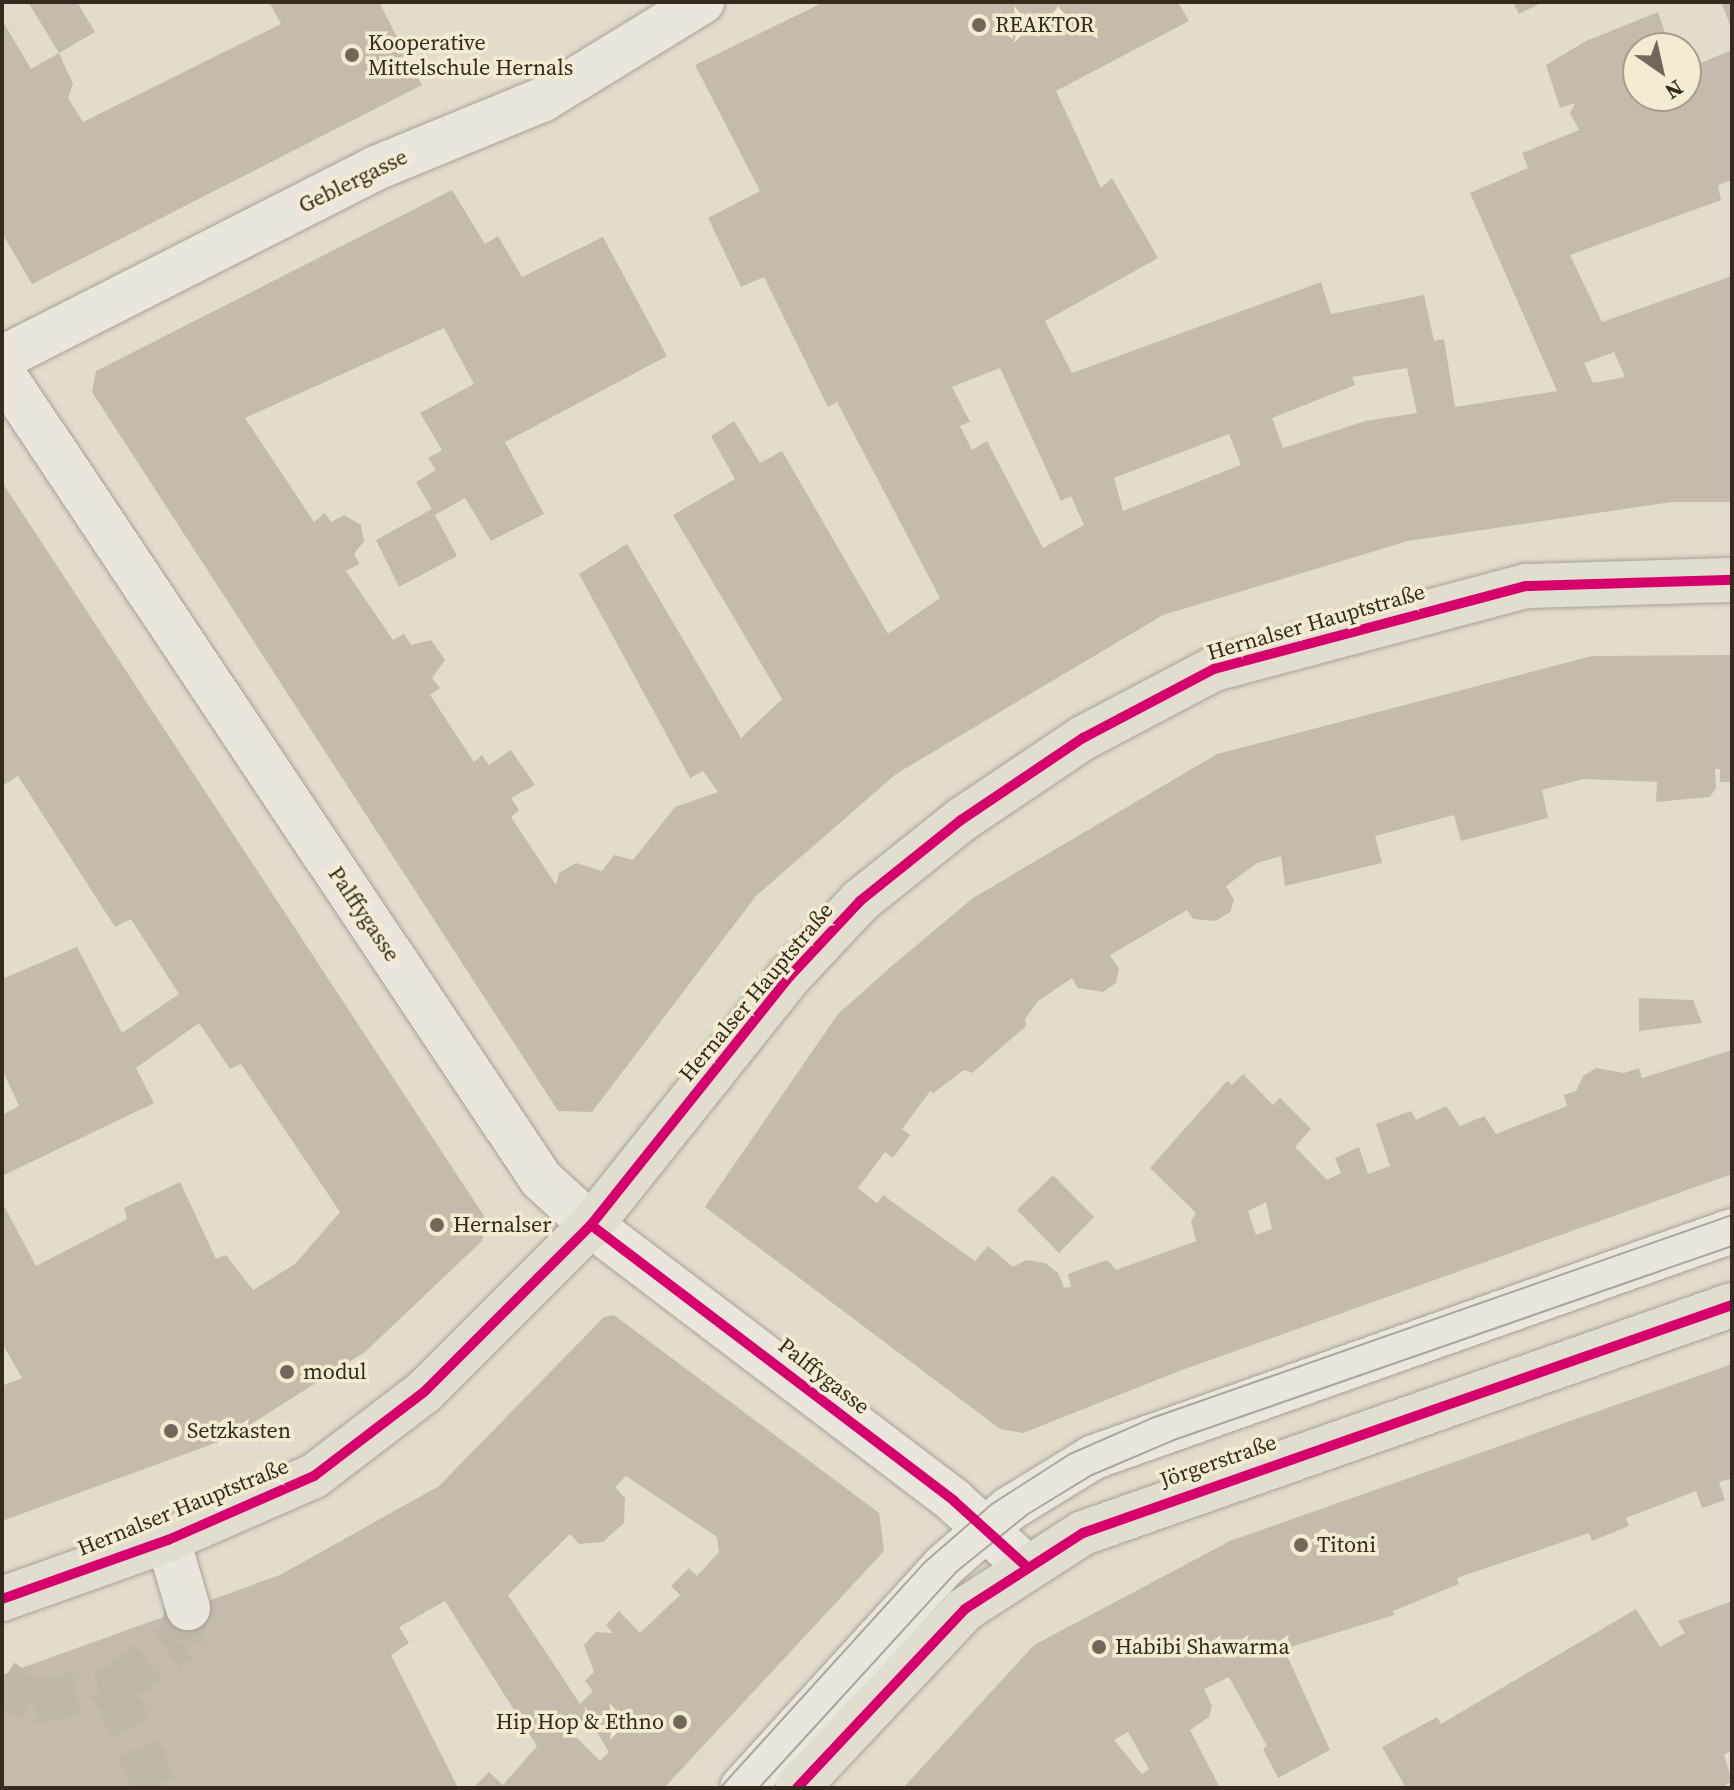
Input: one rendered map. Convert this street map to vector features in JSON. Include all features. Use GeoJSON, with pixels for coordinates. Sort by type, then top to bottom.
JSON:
{"type":"FeatureCollection","features":[{"type":"Feature","properties":{"kind":"main road","name":"Hernalser Hauptstraße"},"geometry":{"type":"LineString","coordinates":[[2,1599],[168,1540],[314,1476],[424,1392],[591,1225],[789,977],[860,901],[961,820],[1083,738],[1214,669],[1526,586],[1732,580]]}},
{"type":"Feature","properties":{"kind":"main road","name":"Jörgerstraße"},"geometry":{"type":"LineString","coordinates":[[797,1788],[965,1609],[1026,1566],[1122,1516],[1732,1305]]}},
{"type":"Feature","properties":{"kind":"street","name":"Geblergasse"},"geometry":{"type":"LineString","coordinates":[[2,358],[376,168],[542,100],[702,2]]}},
{"type":"Feature","properties":{"kind":"street","name":"Palffygasse"},"geometry":{"type":"LineString","coordinates":[[2,372],[541,1179],[591,1225],[985,1529],[1026,1566]]}},
{"type":"Feature","properties":{"kind":"street"},"geometry":{"type":"LineString","coordinates":[[742,1788],[913,1598],[985,1529],[1056,1479],[1131,1439],[1732,1231]]}},
{"type":"Feature","properties":{"kind":"street"},"geometry":{"type":"LineString","coordinates":[[168,1540],[188,1608]]}},
{"type":"Feature","properties":{"kind":"building"},"geometry":{"type":"Polygon","coordinates":[[[28,2],[77,2],[95,32],[59,53],[28,2]]]}},
{"type":"Feature","properties":{"kind":"building"},"geometry":{"type":"Polygon","coordinates":[[[269,2],[379,2],[422,85],[32,284],[2,233],[2,20],[31,69],[59,53],[73,84],[68,98],[83,122],[281,24],[269,2]]]}},
{"type":"Feature","properties":{"kind":"building"},"geometry":{"type":"Polygon","coordinates":[[[824,2],[1178,2],[1189,21],[1056,91],[1101,188],[1112,178],[1158,258],[1045,321],[1072,373],[1321,282],[1331,314],[1424,295],[1434,341],[1444,339],[1455,407],[1557,391],[1470,193],[1528,168],[1522,153],[1579,130],[1570,113],[1575,103],[1560,108],[1546,65],[1586,41],[1658,12],[1665,32],[1622,32],[1622,112],[1702,112],[1702,62],[1732,50],[1732,180],[1718,185],[1721,200],[1570,255],[1602,322],[1732,276],[1732,502],[1672,502],[1408,541],[1163,615],[896,774],[756,896],[592,1112],[558,1111],[92,392],[96,371],[452,190],[485,244],[498,236],[522,277],[603,237],[667,356],[505,442],[544,514],[491,541],[465,498],[435,515],[457,556],[399,587],[376,540],[432,509],[416,482],[436,470],[428,458],[442,450],[420,413],[474,384],[444,328],[245,418],[314,522],[325,513],[331,522],[344,515],[361,525],[364,541],[354,554],[359,564],[346,571],[393,640],[404,634],[411,645],[431,640],[445,660],[432,678],[440,688],[430,695],[474,762],[482,755],[489,765],[511,750],[535,785],[511,798],[519,810],[511,817],[556,885],[559,873],[576,863],[602,871],[614,855],[633,860],[675,807],[718,792],[703,771],[690,778],[579,574],[627,544],[741,738],[782,699],[673,515],[735,479],[711,436],[734,421],[760,463],[782,451],[888,634],[940,598],[837,402],[828,407],[764,277],[741,287],[708,218],[760,191],[695,65],[824,2]],[[1614,352],[1584,363],[1593,383],[1625,377],[1614,352]],[[1000,368],[952,387],[970,422],[960,426],[972,450],[987,441],[1043,548],[1084,525],[1071,496],[1061,501],[1000,368]],[[1407,368],[1352,377],[1355,385],[1272,418],[1283,448],[1365,421],[1417,413],[1407,368]],[[1229,434],[1114,478],[1123,511],[1241,465],[1229,434]]]}},
{"type":"Feature","properties":{"kind":"building"},"geometry":{"type":"Polygon","coordinates":[[[1513,2],[1543,2],[1519,14],[1513,2]]]}},
{"type":"Feature","properties":{"kind":"building"},"geometry":{"type":"Polygon","coordinates":[[[1721,2],[1732,2],[1732,30],[1721,2]]]}},
{"type":"Feature","properties":{"kind":"building"},"geometry":{"type":"Polygon","coordinates":[[[2,482],[486,1219],[482,1241],[365,1352],[229,1438],[2,1521],[2,1386],[22,1378],[2,1343],[2,1202],[36,1266],[127,1219],[124,1208],[180,1182],[216,1259],[226,1255],[253,1290],[295,1264],[340,1212],[241,1064],[230,1069],[199,1023],[136,1068],[154,1103],[2,1176],[2,1115],[19,1106],[2,1069],[2,979],[77,947],[122,1033],[179,994],[131,919],[115,927],[18,776],[2,786],[2,482]]]}},
{"type":"Feature","properties":{"kind":"building"},"geometry":{"type":"Polygon","coordinates":[[[1732,655],[1732,782],[1720,782],[1720,769],[1715,769],[1716,788],[1710,797],[1656,802],[1657,782],[1583,779],[1542,790],[1548,818],[1461,841],[1454,815],[1375,836],[1382,863],[1285,886],[1281,856],[1257,863],[1226,886],[1234,900],[1230,912],[1216,921],[1193,919],[1187,910],[1110,955],[1119,969],[1116,983],[1103,992],[1078,988],[1072,978],[1038,1001],[1025,1019],[1026,1026],[972,1073],[964,1070],[932,1094],[931,1090],[902,1129],[910,1135],[893,1158],[885,1152],[858,1188],[877,1203],[883,1195],[975,1261],[988,1246],[1013,1267],[1026,1260],[1045,1263],[1058,1273],[1064,1288],[1071,1287],[1068,1274],[1107,1260],[1116,1270],[1196,1241],[1191,1221],[1196,1213],[1150,1168],[1227,1081],[1232,1085],[1243,1074],[1273,1105],[1280,1098],[1311,1129],[1295,1147],[1327,1180],[1341,1173],[1335,1158],[1359,1147],[1368,1174],[1390,1166],[1376,1124],[1411,1111],[1416,1120],[1446,1106],[1460,1126],[1484,1116],[1496,1134],[1567,1106],[1564,1095],[1576,1091],[1583,1076],[1596,1068],[1624,1073],[1639,1068],[1642,1078],[1732,1050],[1732,1174],[1182,1370],[1023,1433],[1000,1429],[705,1207],[838,1014],[973,898],[1217,754],[1592,656],[1732,655]],[[1266,1202],[1248,1211],[1256,1235],[1272,1229],[1266,1202]]]}},
{"type":"Feature","properties":{"kind":"building"},"geometry":{"type":"Polygon","coordinates":[[[1639,998],[1693,1000],[1702,1023],[1639,1031],[1639,998]]]}},
{"type":"Feature","properties":{"kind":"building"},"geometry":{"type":"Polygon","coordinates":[[[1053,1175],[1094,1217],[1059,1253],[1017,1210],[1053,1175]]]}},
{"type":"Feature","properties":{"kind":"building"},"geometry":{"type":"Polygon","coordinates":[[[614,1315],[879,1513],[884,1551],[664,1788],[473,1788],[489,1772],[503,1785],[537,1746],[445,1601],[399,1627],[409,1643],[391,1655],[458,1788],[2,1788],[2,1675],[280,1575],[439,1486],[604,1317],[614,1315]],[[626,1476],[615,1487],[625,1498],[624,1523],[603,1542],[579,1544],[570,1534],[508,1595],[580,1704],[593,1691],[585,1681],[594,1672],[584,1645],[596,1632],[613,1633],[606,1625],[619,1611],[640,1633],[680,1595],[671,1586],[689,1568],[697,1576],[719,1552],[717,1537],[626,1476]],[[588,1718],[570,1731],[600,1761],[609,1752],[588,1718]]]}},
{"type":"Feature","properties":{"kind":"building"},"geometry":{"type":"Polygon","coordinates":[[[1732,1364],[1732,1478],[1719,1482],[1725,1500],[1702,1508],[1696,1491],[1626,1518],[1629,1526],[1592,1541],[1589,1533],[1457,1578],[1459,1584],[1393,1611],[1394,1615],[1284,1649],[1330,1750],[1278,1778],[1263,1749],[1267,1746],[1229,1677],[1204,1689],[1212,1706],[1209,1717],[1190,1730],[1220,1788],[903,1788],[1034,1645],[1230,1541],[1732,1364]],[[1128,1732],[1114,1740],[1142,1774],[1149,1769],[1128,1732]]]}},
{"type":"Feature","properties":{"kind":"building"},"geometry":{"type":"Polygon","coordinates":[[[1732,1601],[1732,1750],[1724,1755],[1732,1781],[1721,1788],[1406,1788],[1382,1747],[1437,1717],[1441,1724],[1636,1609],[1660,1647],[1685,1633],[1678,1621],[1732,1601]]]}},
{"type":"Feature","properties":{"kind":"tunnel"},"geometry":{"type":"LineString","coordinates":[[2,1681],[33,1702],[113,1688],[180,1640],[188,1608]]}},
{"type":"Feature","properties":{"kind":"tunnel"},"geometry":{"type":"LineString","coordinates":[[113,1688],[155,1788]]}},
{"type":"Feature","properties":{"kind":"tram line"},"geometry":{"type":"LineString","coordinates":[[720,1788],[925,1562],[992,1504],[1070,1454],[1152,1418],[1732,1215]]}},
{"type":"Feature","properties":{"kind":"tram line"},"geometry":{"type":"LineString","coordinates":[[759,1788],[956,1572],[1028,1514],[1092,1475],[1174,1440],[1732,1246]]}},
{"type":"Feature","properties":{"kind":"cycle path"},"geometry":{"type":"LineString","coordinates":[[2,1599],[168,1540],[314,1476],[424,1392],[591,1225],[789,977],[860,901],[961,820],[1083,738],[1214,669],[1526,586],[1732,580]]}},
{"type":"Feature","properties":{"kind":"cycle path"},"geometry":{"type":"LineString","coordinates":[[591,1225],[954,1501],[1026,1566]]}},
{"type":"Feature","properties":{"kind":"cycle path"},"geometry":{"type":"LineString","coordinates":[[797,1788],[965,1609],[1083,1533],[1732,1305]]}},
{"type":"Feature","properties":{"kind":"place","name":"REAKTOR"},"geometry":{"type":"Point","coordinates":[979,25]}},
{"type":"Feature","properties":{"kind":"place","name":"Kooperative Mittelschule Hernals"},"geometry":{"type":"Point","coordinates":[352,55]}},
{"type":"Feature","properties":{"kind":"place","name":"Hernalser"},"geometry":{"type":"Point","coordinates":[437,1225]}},
{"type":"Feature","properties":{"kind":"place","name":"modul"},"geometry":{"type":"Point","coordinates":[287,1372]}},
{"type":"Feature","properties":{"kind":"place","name":"Setzkasten"},"geometry":{"type":"Point","coordinates":[171,1431]}},
{"type":"Feature","properties":{"kind":"place","name":"Titoni"},"geometry":{"type":"Point","coordinates":[1301,1545]}},
{"type":"Feature","properties":{"kind":"place","name":"Habibi Shawarma"},"geometry":{"type":"Point","coordinates":[1099,1647]}},
{"type":"Feature","properties":{"kind":"place","name":"Hip Hop & Ethno"},"geometry":{"type":"Point","coordinates":[680,1722]}}]}
